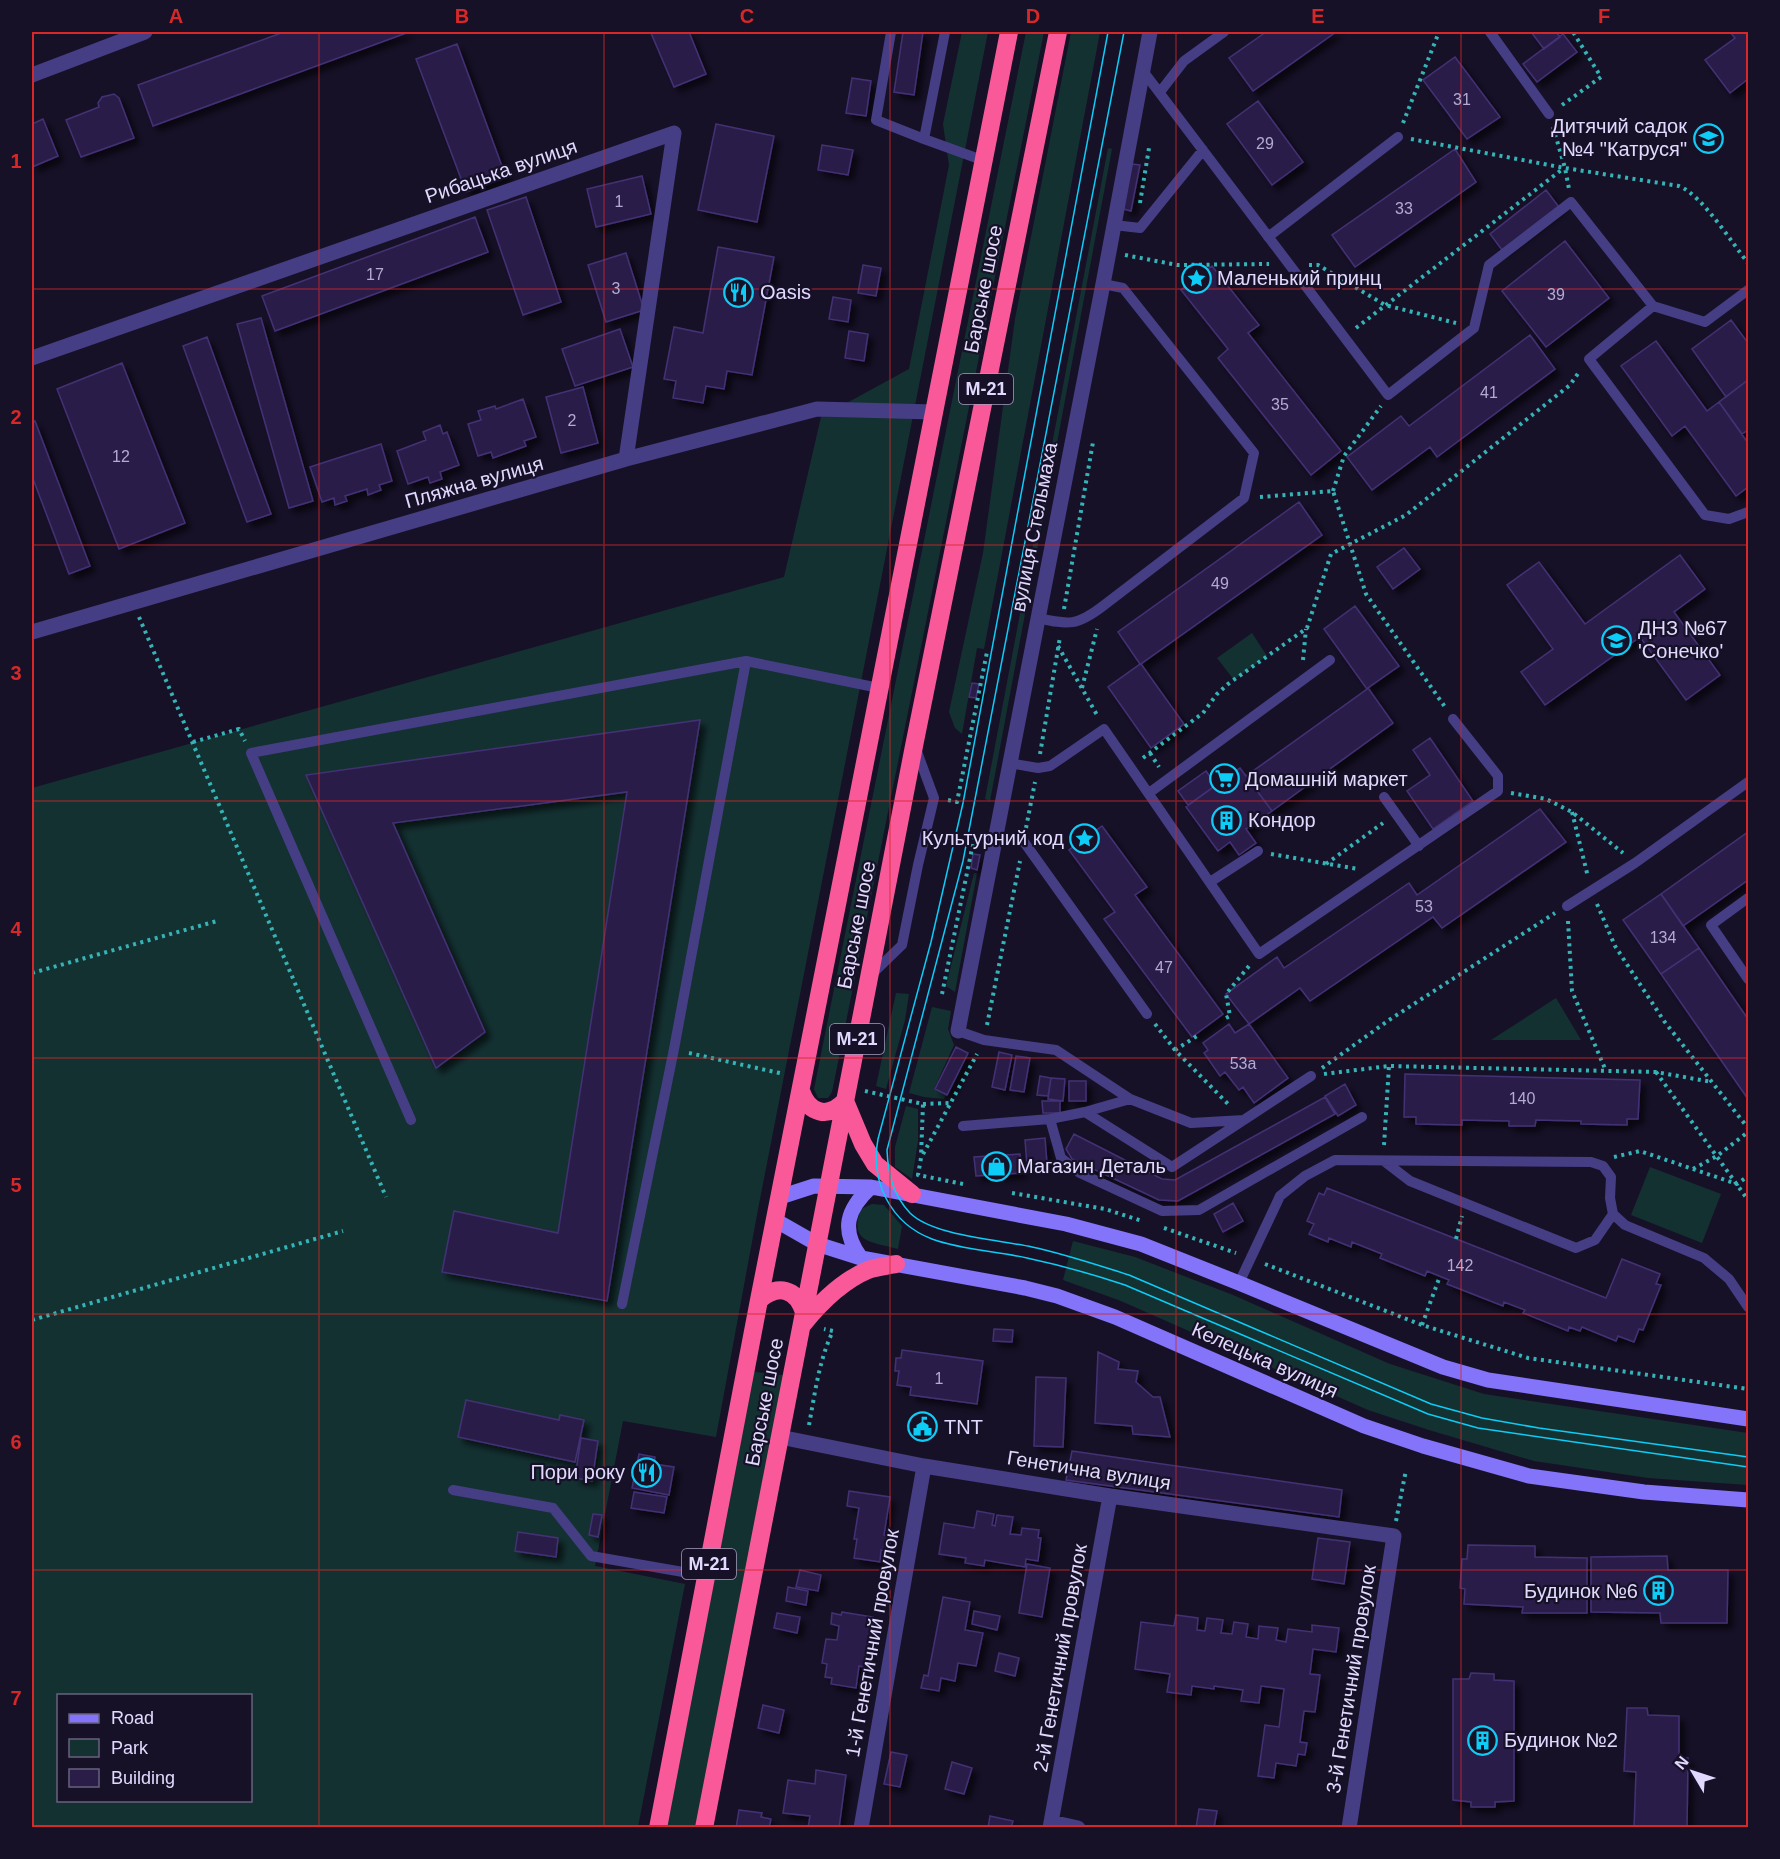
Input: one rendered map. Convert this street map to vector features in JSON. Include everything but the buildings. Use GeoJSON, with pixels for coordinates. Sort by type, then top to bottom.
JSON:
{"type":"FeatureCollection","features":[{"type":"Feature","properties":{"kind":"highway","name":"М-21"},"geometry":{"type":"LineString","coordinates":[[658,1827],[759,1300],[1009,32]]}},
{"type":"Feature","properties":{"kind":"highway","name":"Барське шосе"},"geometry":{"type":"LineString","coordinates":[[704,1827],[914,746],[1058,32]]}},
{"type":"Feature","properties":{"kind":"highway"},"geometry":{"type":"LineString","coordinates":[[801,1091],[810,1107],[819,1111],[829,1112],[838,1108],[845,1101],[863,1144],[875,1164],[912,1194]]}},
{"type":"Feature","properties":{"kind":"highway"},"geometry":{"type":"LineString","coordinates":[[803,1318],[841,1286],[868,1270],[896,1264]]}},
{"type":"Feature","properties":{"kind":"highway"},"geometry":{"type":"LineString","coordinates":[[759,1300],[776,1290],[786,1291],[801,1302],[803,1318]]}},
{"type":"Feature","properties":{"kind":"main road"},"geometry":{"type":"LineString","coordinates":[[780,1197],[814,1186],[871,1187],[1066,1224],[1141,1244],[1443,1367],[1488,1380],[1749,1419]]}},
{"type":"Feature","properties":{"kind":"main road"},"geometry":{"type":"LineString","coordinates":[[861,1258],[849,1238],[848,1225],[850,1214],[856,1203],[871,1187]]}},
{"type":"Feature","properties":{"kind":"main road","name":"Келецька вулиця"},"geometry":{"type":"LineString","coordinates":[[775,1220],[816,1244],[861,1258],[1025,1288],[1082,1304],[1136,1325],[1364,1426],[1529,1476],[1644,1492],[1749,1500]]}},
{"type":"Feature","properties":{"kind":"street"},"geometry":{"type":"LineString","coordinates":[[32,75],[145,32]]}},
{"type":"Feature","properties":{"kind":"street","name":"вулиця Стельмаха"},"geometry":{"type":"LineString","coordinates":[[957,1030],[1150,32]]}},
{"type":"Feature","properties":{"kind":"street","name":"Рибацька вулиця"},"geometry":{"type":"LineString","coordinates":[[32,358],[674,133],[626,459]]}},
{"type":"Feature","properties":{"kind":"street","name":"Пляжна вулиця"},"geometry":{"type":"LineString","coordinates":[[32,632],[626,459],[817,409],[934,412]]}},
{"type":"Feature","properties":{"kind":"street","name":"Генетична вулиця"},"geometry":{"type":"LineString","coordinates":[[780,1437],[924,1466],[1110,1496],[1394,1536]]}},
{"type":"Feature","properties":{"kind":"street","name":"1-й Генетичний провулок"},"geometry":{"type":"LineString","coordinates":[[861,1827],[924,1466]]}},
{"type":"Feature","properties":{"kind":"street","name":"2-й Генетичний провулок"},"geometry":{"type":"LineString","coordinates":[[1051,1825],[1110,1496]]}},
{"type":"Feature","properties":{"kind":"street","name":"3-й Генетичний провулок"},"geometry":{"type":"LineString","coordinates":[[1349,1827],[1394,1536]]}},
{"type":"Feature","properties":{"kind":"street"},"geometry":{"type":"LineString","coordinates":[[1051,1825],[1078,1827]]}},
{"type":"Feature","properties":{"kind":"lane"},"geometry":{"type":"LineString","coordinates":[[891,32],[876,120],[982,160]]}},
{"type":"Feature","properties":{"kind":"lane"},"geometry":{"type":"LineString","coordinates":[[924,139],[945,32]]}},
{"type":"Feature","properties":{"kind":"lane"},"geometry":{"type":"LineString","coordinates":[[1160,92],[1184,61],[1224,32]]}},
{"type":"Feature","properties":{"kind":"lane"},"geometry":{"type":"LineString","coordinates":[[1490,32],[1549,114]]}},
{"type":"Feature","properties":{"kind":"lane"},"geometry":{"type":"LineString","coordinates":[[1143,71],[1388,395],[1474,328],[1489,265],[1571,202],[1653,306],[1705,322],[1749,290]]}},
{"type":"Feature","properties":{"kind":"lane"},"geometry":{"type":"LineString","coordinates":[[1268,237],[1398,137]]}},
{"type":"Feature","properties":{"kind":"lane"},"geometry":{"type":"LineString","coordinates":[[1114,225],[1140,228],[1203,150]]}},
{"type":"Feature","properties":{"kind":"lane"},"geometry":{"type":"LineString","coordinates":[[1038,618],[1062,623],[1085,620],[1244,498],[1254,453],[1123,288],[1103,284]]}},
{"type":"Feature","properties":{"kind":"lane"},"geometry":{"type":"LineString","coordinates":[[1653,306],[1588,359],[1705,515],[1729,519],[1749,512]]}},
{"type":"Feature","properties":{"kind":"lane"},"geometry":{"type":"LineString","coordinates":[[622,1304],[674,1049],[746,660]]}},
{"type":"Feature","properties":{"kind":"lane"},"geometry":{"type":"LineString","coordinates":[[411,1120],[251,753],[746,660],[879,688]]}},
{"type":"Feature","properties":{"kind":"lane"},"geometry":{"type":"LineString","coordinates":[[1149,793],[1330,660]]}},
{"type":"Feature","properties":{"kind":"lane"},"geometry":{"type":"LineString","coordinates":[[1010,764],[1038,768],[1050,766],[1104,729],[1259,954],[1498,791],[1498,776],[1453,719]]}},
{"type":"Feature","properties":{"kind":"lane"},"geometry":{"type":"LineString","coordinates":[[869,977],[902,945],[934,798],[914,746]]}},
{"type":"Feature","properties":{"kind":"lane"},"geometry":{"type":"LineString","coordinates":[[1567,906],[1635,863],[1749,782]]}},
{"type":"Feature","properties":{"kind":"lane"},"geometry":{"type":"LineString","coordinates":[[1384,797],[1419,846]]}},
{"type":"Feature","properties":{"kind":"lane"},"geometry":{"type":"LineString","coordinates":[[995,836],[1024,842],[1147,1014]]}},
{"type":"Feature","properties":{"kind":"lane"},"geometry":{"type":"LineString","coordinates":[[1210,882],[1258,851]]}},
{"type":"Feature","properties":{"kind":"lane"},"geometry":{"type":"LineString","coordinates":[[1749,898],[1711,925],[1749,980]]}},
{"type":"Feature","properties":{"kind":"lane"},"geometry":{"type":"LineString","coordinates":[[957,1030],[984,1040],[1056,1050],[1130,1099],[1191,1123],[1245,1120]]}},
{"type":"Feature","properties":{"kind":"lane"},"geometry":{"type":"LineString","coordinates":[[1085,1112],[1172,1167],[1311,1076]]}},
{"type":"Feature","properties":{"kind":"lane"},"geometry":{"type":"LineString","coordinates":[[963,1126],[1050,1119],[1130,1099]]}},
{"type":"Feature","properties":{"kind":"lane"},"geometry":{"type":"LineString","coordinates":[[1050,1119],[1061,1158],[1080,1173],[1162,1211],[1199,1210],[1362,1117]]}},
{"type":"Feature","properties":{"kind":"lane"},"geometry":{"type":"LineString","coordinates":[[1239,1282],[1280,1196],[1305,1176],[1335,1160],[1591,1162],[1603,1166],[1611,1176],[1610,1198],[1613,1214],[1625,1225],[1704,1258],[1729,1279],[1749,1307]]}},
{"type":"Feature","properties":{"kind":"lane"},"geometry":{"type":"LineString","coordinates":[[1383,1160],[1410,1181],[1576,1248],[1595,1240],[1613,1214]]}},
{"type":"Feature","properties":{"kind":"lane"},"geometry":{"type":"LineString","coordinates":[[453,1490],[553,1508],[591,1556],[706,1576]]}},
{"type":"Feature","properties":{"kind":"path"},"geometry":{"type":"LineString","coordinates":[[1439,32],[1398,137],[1686,189],[1700,201],[1749,263]]}},
{"type":"Feature","properties":{"kind":"path"},"geometry":{"type":"LineString","coordinates":[[1571,202],[1565,168],[1549,114],[1601,77],[1573,32]]}},
{"type":"Feature","properties":{"kind":"path"},"geometry":{"type":"LineString","coordinates":[[1344,337],[1565,168]]}},
{"type":"Feature","properties":{"kind":"path"},"geometry":{"type":"LineString","coordinates":[[1301,681],[1306,628],[1331,554],[1406,515],[1570,385],[1588,359]]}},
{"type":"Feature","properties":{"kind":"path"},"geometry":{"type":"LineString","coordinates":[[1388,395],[1344,456],[1333,491],[1366,594],[1453,719]]}},
{"type":"Feature","properties":{"kind":"path"},"geometry":{"type":"LineString","coordinates":[[1244,498],[1333,491]]}},
{"type":"Feature","properties":{"kind":"path"},"geometry":{"type":"LineString","coordinates":[[133,603],[386,1197]]}},
{"type":"Feature","properties":{"kind":"path"},"geometry":{"type":"LineString","coordinates":[[1082,689],[1103,606]]}},
{"type":"Feature","properties":{"kind":"path"},"geometry":{"type":"LineString","coordinates":[[1130,766],[1203,713],[1217,694],[1228,684],[1306,628]]}},
{"type":"Feature","properties":{"kind":"path"},"geometry":{"type":"LineString","coordinates":[[1058,646],[1104,729]]}},
{"type":"Feature","properties":{"kind":"path"},"geometry":{"type":"LineString","coordinates":[[957,802],[987,652]]}},
{"type":"Feature","properties":{"kind":"path"},"geometry":{"type":"LineString","coordinates":[[193,742],[239,729]]}},
{"type":"Feature","properties":{"kind":"path"},"geometry":{"type":"LineString","coordinates":[[1498,791],[1546,799],[1572,812],[1635,863]]}},
{"type":"Feature","properties":{"kind":"path"},"geometry":{"type":"LineString","coordinates":[[1572,812],[1591,890],[1615,946],[1664,1021],[1749,1130],[1717,1156],[1692,1169]]}},
{"type":"Feature","properties":{"kind":"path"},"geometry":{"type":"LineString","coordinates":[[1326,864],[1396,814]]}},
{"type":"Feature","properties":{"kind":"path"},"geometry":{"type":"LineString","coordinates":[[942,994],[976,830]]}},
{"type":"Feature","properties":{"kind":"path"},"geometry":{"type":"LineString","coordinates":[[1258,851],[1379,872]]}},
{"type":"Feature","properties":{"kind":"path"},"geometry":{"type":"LineString","coordinates":[[1311,1076],[1389,1020],[1567,906],[1572,991],[1606,1071]]}},
{"type":"Feature","properties":{"kind":"path"},"geometry":{"type":"LineString","coordinates":[[32,973],[217,921]]}},
{"type":"Feature","properties":{"kind":"path"},"geometry":{"type":"LineString","coordinates":[[1226,1018],[1230,1016],[1226,994],[1259,954]]}},
{"type":"Feature","properties":{"kind":"path"},"geometry":{"type":"LineString","coordinates":[[1147,1014],[1175,1050],[1245,1120]]}},
{"type":"Feature","properties":{"kind":"path"},"geometry":{"type":"LineString","coordinates":[[1175,1050],[1197,1036]]}},
{"type":"Feature","properties":{"kind":"path"},"geometry":{"type":"LineString","coordinates":[[1311,1076],[1389,1066],[1656,1072],[1712,1082]]}},
{"type":"Feature","properties":{"kind":"path"},"geometry":{"type":"LineString","coordinates":[[1383,1160],[1389,1066]]}},
{"type":"Feature","properties":{"kind":"path"},"geometry":{"type":"LineString","coordinates":[[1656,1072],[1749,1200]]}},
{"type":"Feature","properties":{"kind":"path"},"geometry":{"type":"LineString","coordinates":[[923,1104],[950,1103]]}},
{"type":"Feature","properties":{"kind":"path"},"geometry":{"type":"LineString","coordinates":[[1591,1162],[1640,1151],[1737,1184]]}},
{"type":"Feature","properties":{"kind":"path"},"geometry":{"type":"LineString","coordinates":[[918,1175],[972,1185]]}},
{"type":"Feature","properties":{"kind":"path"},"geometry":{"type":"LineString","coordinates":[[1737,1184],[1749,1176]]}},
{"type":"Feature","properties":{"kind":"path"},"geometry":{"type":"LineString","coordinates":[[1005,1192],[1105,1209],[1150,1224]]}},
{"type":"Feature","properties":{"kind":"path"},"geometry":{"type":"LineString","coordinates":[[1456,1239],[1466,1203]]}},
{"type":"Feature","properties":{"kind":"path"},"geometry":{"type":"LineString","coordinates":[[1162,1228],[1250,1258],[1422,1325],[1528,1358],[1749,1389]]}},
{"type":"Feature","properties":{"kind":"path"},"geometry":{"type":"LineString","coordinates":[[32,1320],[343,1232]]}},
{"type":"Feature","properties":{"kind":"path"},"geometry":{"type":"LineString","coordinates":[[1422,1325],[1440,1276]]}},
{"type":"Feature","properties":{"kind":"path"},"geometry":{"type":"LineString","coordinates":[[806,1443],[819,1374],[833,1331]]}},
{"type":"Feature","properties":{"kind":"path"},"geometry":{"type":"LineString","coordinates":[[1394,1536],[1406,1470]]}},
{"type":"Feature","properties":{"kind":"green space"},"geometry":{"type":"Polygon","coordinates":[[[962,32],[988,32],[759,1204],[716,1437],[623,1421],[595,1566],[685,1584],[638,1827],[32,1828],[32,788],[784,577],[821,417],[909,369],[949,165],[943,124],[962,32]]]}},
{"type":"Feature","properties":{"kind":"green space"},"geometry":{"type":"Polygon","coordinates":[[[1026,32],[1044,32],[832,1092],[828,1098],[818,1098],[814,1089],[1026,32]]]}},
{"type":"Feature","properties":{"kind":"green space"},"geometry":{"type":"Polygon","coordinates":[[[1071,32],[1100,32],[984,649],[977,648],[962,734],[955,728],[949,712],[983,553],[1015,319],[1071,32]]]}},
{"type":"Feature","properties":{"kind":"green space"},"geometry":{"type":"Polygon","coordinates":[[[1108,148],[1112,149],[990,801],[985,799],[1108,148]]]}},
{"type":"Feature","properties":{"kind":"green space"},"geometry":{"type":"Polygon","coordinates":[[[1252,633],[1267,656],[1234,680],[1217,658],[1252,633]]]}},
{"type":"Feature","properties":{"kind":"green space"},"geometry":{"type":"Polygon","coordinates":[[[974,873],[977,873],[955,992],[946,986],[974,873]]]}},
{"type":"Feature","properties":{"kind":"green space"},"geometry":{"type":"Polygon","coordinates":[[[896,993],[909,994],[905,1020],[886,1089],[876,1086],[896,993]]]}},
{"type":"Feature","properties":{"kind":"green space"},"geometry":{"type":"Polygon","coordinates":[[[1556,998],[1581,1040],[1491,1040],[1556,998]]]}},
{"type":"Feature","properties":{"kind":"green space"},"geometry":{"type":"Polygon","coordinates":[[[932,1007],[951,1011],[948,1029],[954,1045],[934,1089],[946,1095],[944,1099],[909,1093],[932,1007]]]}},
{"type":"Feature","properties":{"kind":"green space"},"geometry":{"type":"Polygon","coordinates":[[[906,1106],[918,1109],[918,1141],[912,1179],[895,1167],[895,1147],[906,1106]]]}},
{"type":"Feature","properties":{"kind":"green space"},"geometry":{"type":"Polygon","coordinates":[[[1650,1167],[1721,1194],[1702,1243],[1631,1215],[1650,1167]]]}},
{"type":"Feature","properties":{"kind":"green space"},"geometry":{"type":"Polygon","coordinates":[[[872,1204],[884,1205],[902,1226],[898,1249],[871,1242],[860,1235],[858,1220],[861,1209],[872,1204]]]}},
{"type":"Feature","properties":{"kind":"green space"},"geometry":{"type":"Polygon","coordinates":[[[1073,1241],[1135,1257],[1233,1295],[1390,1364],[1484,1394],[1748,1433],[1748,1485],[1648,1478],[1534,1461],[1368,1410],[1121,1301],[1063,1280],[1073,1241]]]}},
{"type":"Feature","properties":{"kind":"green space"},"geometry":{"type":"Polygon","coordinates":[[[746,1371],[791,1376],[704,1827],[658,1828],[746,1371]]]}},
{"type":"Feature","properties":{"kind":"tram line"},"geometry":{"type":"LineString","coordinates":[[1108,32],[963,803],[931,942],[878,1139],[877,1170],[886,1199],[905,1223],[932,1239],[955,1246],[1052,1264],[1125,1285],[1428,1414],[1478,1428],[1748,1467]]}},
{"type":"Feature","properties":{"kind":"tram line"},"geometry":{"type":"LineString","coordinates":[[1124,32],[963,861],[887,1150],[890,1176],[899,1199],[910,1213],[934,1227],[968,1236],[1044,1250],[1129,1275],[1431,1404],[1482,1418],[1539,1428],[1748,1457]]}},
{"type":"Feature","properties":{"kind":"place","name":"Дитячий садок №4 \"Катруся\""},"geometry":{"type":"Point","coordinates":[1708,138]}},
{"type":"Feature","properties":{"kind":"place","name":"Маленький принц"},"geometry":{"type":"Point","coordinates":[1196,278]}},
{"type":"Feature","properties":{"kind":"place","name":"Oasis"},"geometry":{"type":"Point","coordinates":[739,292]}},
{"type":"Feature","properties":{"kind":"place","name":"ДНЗ №67 'Сонечко'"},"geometry":{"type":"Point","coordinates":[1617,640]}},
{"type":"Feature","properties":{"kind":"place","name":"Домашній маркет"},"geometry":{"type":"Point","coordinates":[1224,779]}},
{"type":"Feature","properties":{"kind":"place","name":"Кондор"},"geometry":{"type":"Point","coordinates":[1227,820]}},
{"type":"Feature","properties":{"kind":"place","name":"Культурний код"},"geometry":{"type":"Point","coordinates":[1085,838]}},
{"type":"Feature","properties":{"kind":"place","name":"Магазин Деталь"},"geometry":{"type":"Point","coordinates":[996,1166]}},
{"type":"Feature","properties":{"kind":"place","name":"TNT"},"geometry":{"type":"Point","coordinates":[923,1427]}},
{"type":"Feature","properties":{"kind":"place","name":"Пори року"},"geometry":{"type":"Point","coordinates":[646,1472]}},
{"type":"Feature","properties":{"kind":"place","name":"Будинок №6"},"geometry":{"type":"Point","coordinates":[1659,1591]}},
{"type":"Feature","properties":{"kind":"place","name":"Будинок №2"},"geometry":{"type":"Point","coordinates":[1483,1740]}}]}
